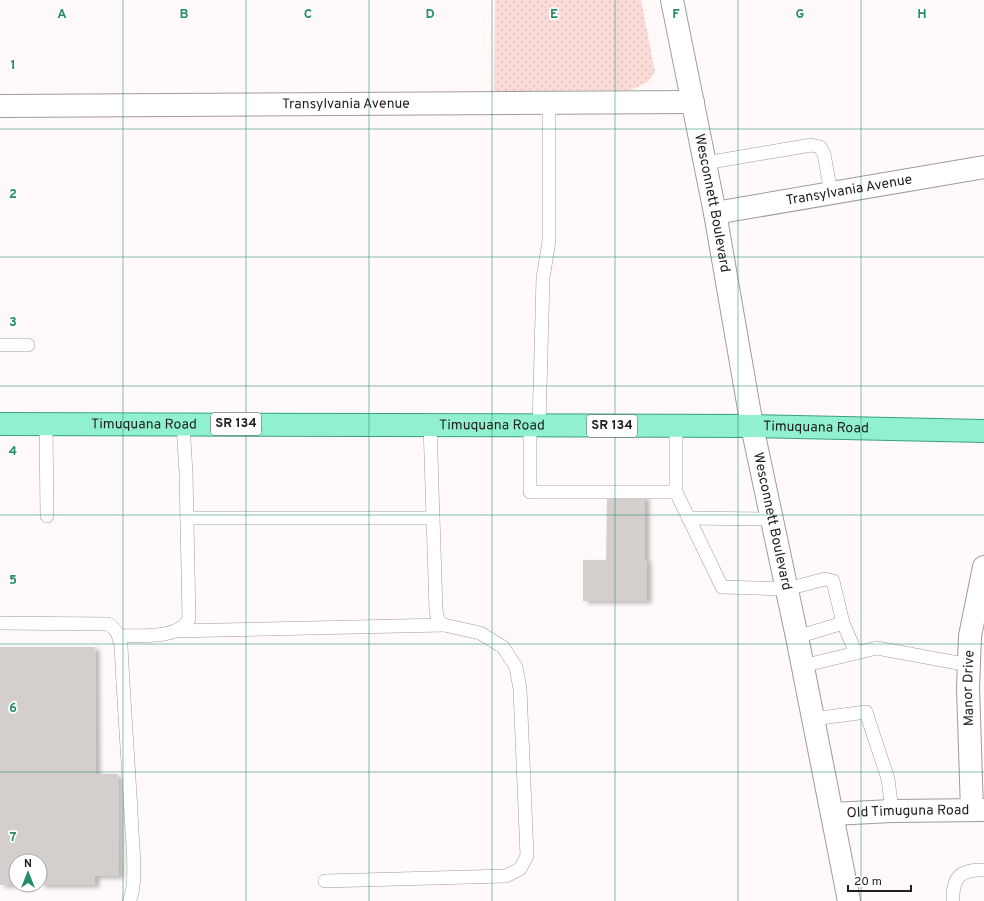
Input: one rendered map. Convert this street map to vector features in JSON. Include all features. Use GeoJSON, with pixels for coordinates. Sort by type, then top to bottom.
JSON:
{"type":"FeatureCollection","features":[{"type":"Feature","properties":{"kind":"main road","name":"Timuquana Road"},"geometry":{"type":"LineString","coordinates":[[0,424],[752,426],[984,431]]}},
{"type":"Feature","properties":{"kind":"street","name":"Wesconnett Boulevard"},"geometry":{"type":"LineString","coordinates":[[672,0],[715,213],[752,426],[787,589],[849,901]]}},
{"type":"Feature","properties":{"kind":"street","name":"Transylvania Avenue"},"geometry":{"type":"LineString","coordinates":[[0,106],[693,102]]}},
{"type":"Feature","properties":{"kind":"street","name":"Transylvania Avenue"},"geometry":{"type":"LineString","coordinates":[[715,213],[984,167]]}},
{"type":"Feature","properties":{"kind":"street","name":"Manor Drive"},"geometry":{"type":"LineString","coordinates":[[978,810],[968,688],[970,636],[984,567]]}},
{"type":"Feature","properties":{"kind":"street","name":"Old Timuguna Road"},"geometry":{"type":"LineString","coordinates":[[832,814],[892,811],[978,810]]}},
{"type":"Feature","properties":{"kind":"lane"},"geometry":{"type":"LineString","coordinates":[[549,102],[549,241],[543,278],[530,492],[676,492]]}},
{"type":"Feature","properties":{"kind":"lane"},"geometry":{"type":"LineString","coordinates":[[705,163],[811,145],[820,147],[824,154],[831,193]]}},
{"type":"Feature","properties":{"kind":"lane"},"geometry":{"type":"LineString","coordinates":[[0,345],[28,345]]}},
{"type":"Feature","properties":{"kind":"lane"},"geometry":{"type":"LineString","coordinates":[[46,424],[48,516]]}},
{"type":"Feature","properties":{"kind":"lane"},"geometry":{"type":"LineString","coordinates":[[119,636],[165,634],[186,625],[189,619],[183,424]]}},
{"type":"Feature","properties":{"kind":"lane"},"geometry":{"type":"LineString","coordinates":[[430,425],[436,610],[438,621],[444,626]]}},
{"type":"Feature","properties":{"kind":"lane"},"geometry":{"type":"LineString","coordinates":[[676,426],[676,492],[722,587],[787,589],[825,579],[833,582],[843,623],[856,653]]}},
{"type":"Feature","properties":{"kind":"lane"},"geometry":{"type":"LineString","coordinates":[[187,518],[433,518]]}},
{"type":"Feature","properties":{"kind":"lane"},"geometry":{"type":"LineString","coordinates":[[688,518],[772,519]]}},
{"type":"Feature","properties":{"kind":"lane"},"geometry":{"type":"LineString","coordinates":[[0,623],[108,624],[114,627],[119,636],[121,646],[133,862],[133,887],[129,901]]}},
{"type":"Feature","properties":{"kind":"lane"},"geometry":{"type":"LineString","coordinates":[[796,637],[843,623]]}},
{"type":"Feature","properties":{"kind":"lane"},"geometry":{"type":"LineString","coordinates":[[175,631],[444,626],[480,633],[503,647],[516,667],[520,688],[527,856],[520,869],[506,876],[324,881]]}},
{"type":"Feature","properties":{"kind":"lane"},"geometry":{"type":"LineString","coordinates":[[802,666],[877,648],[969,665]]}},
{"type":"Feature","properties":{"kind":"lane"},"geometry":{"type":"LineString","coordinates":[[813,719],[866,712],[888,779],[892,811]]}},
{"type":"Feature","properties":{"kind":"lane"},"geometry":{"type":"LineString","coordinates":[[953,901],[956,880],[962,873],[969,870],[984,870]]}},
{"type":"Feature","properties":{"kind":"shaded area"},"geometry":{"type":"Polygon","coordinates":[[[495,0],[641,0],[655,72],[648,82],[631,90],[494,91],[495,0]]]}},
{"type":"Feature","properties":{"kind":"building"},"geometry":{"type":"Polygon","coordinates":[[[607,495],[645,496],[645,560],[647,560],[647,601],[583,601],[583,560],[606,560],[607,495]]]}},
{"type":"Feature","properties":{"kind":"building"},"geometry":{"type":"Polygon","coordinates":[[[0,647],[95,647],[96,774],[118,774],[119,876],[95,876],[95,885],[48,885],[48,853],[8,853],[8,885],[0,885],[0,647]]]}}]}
